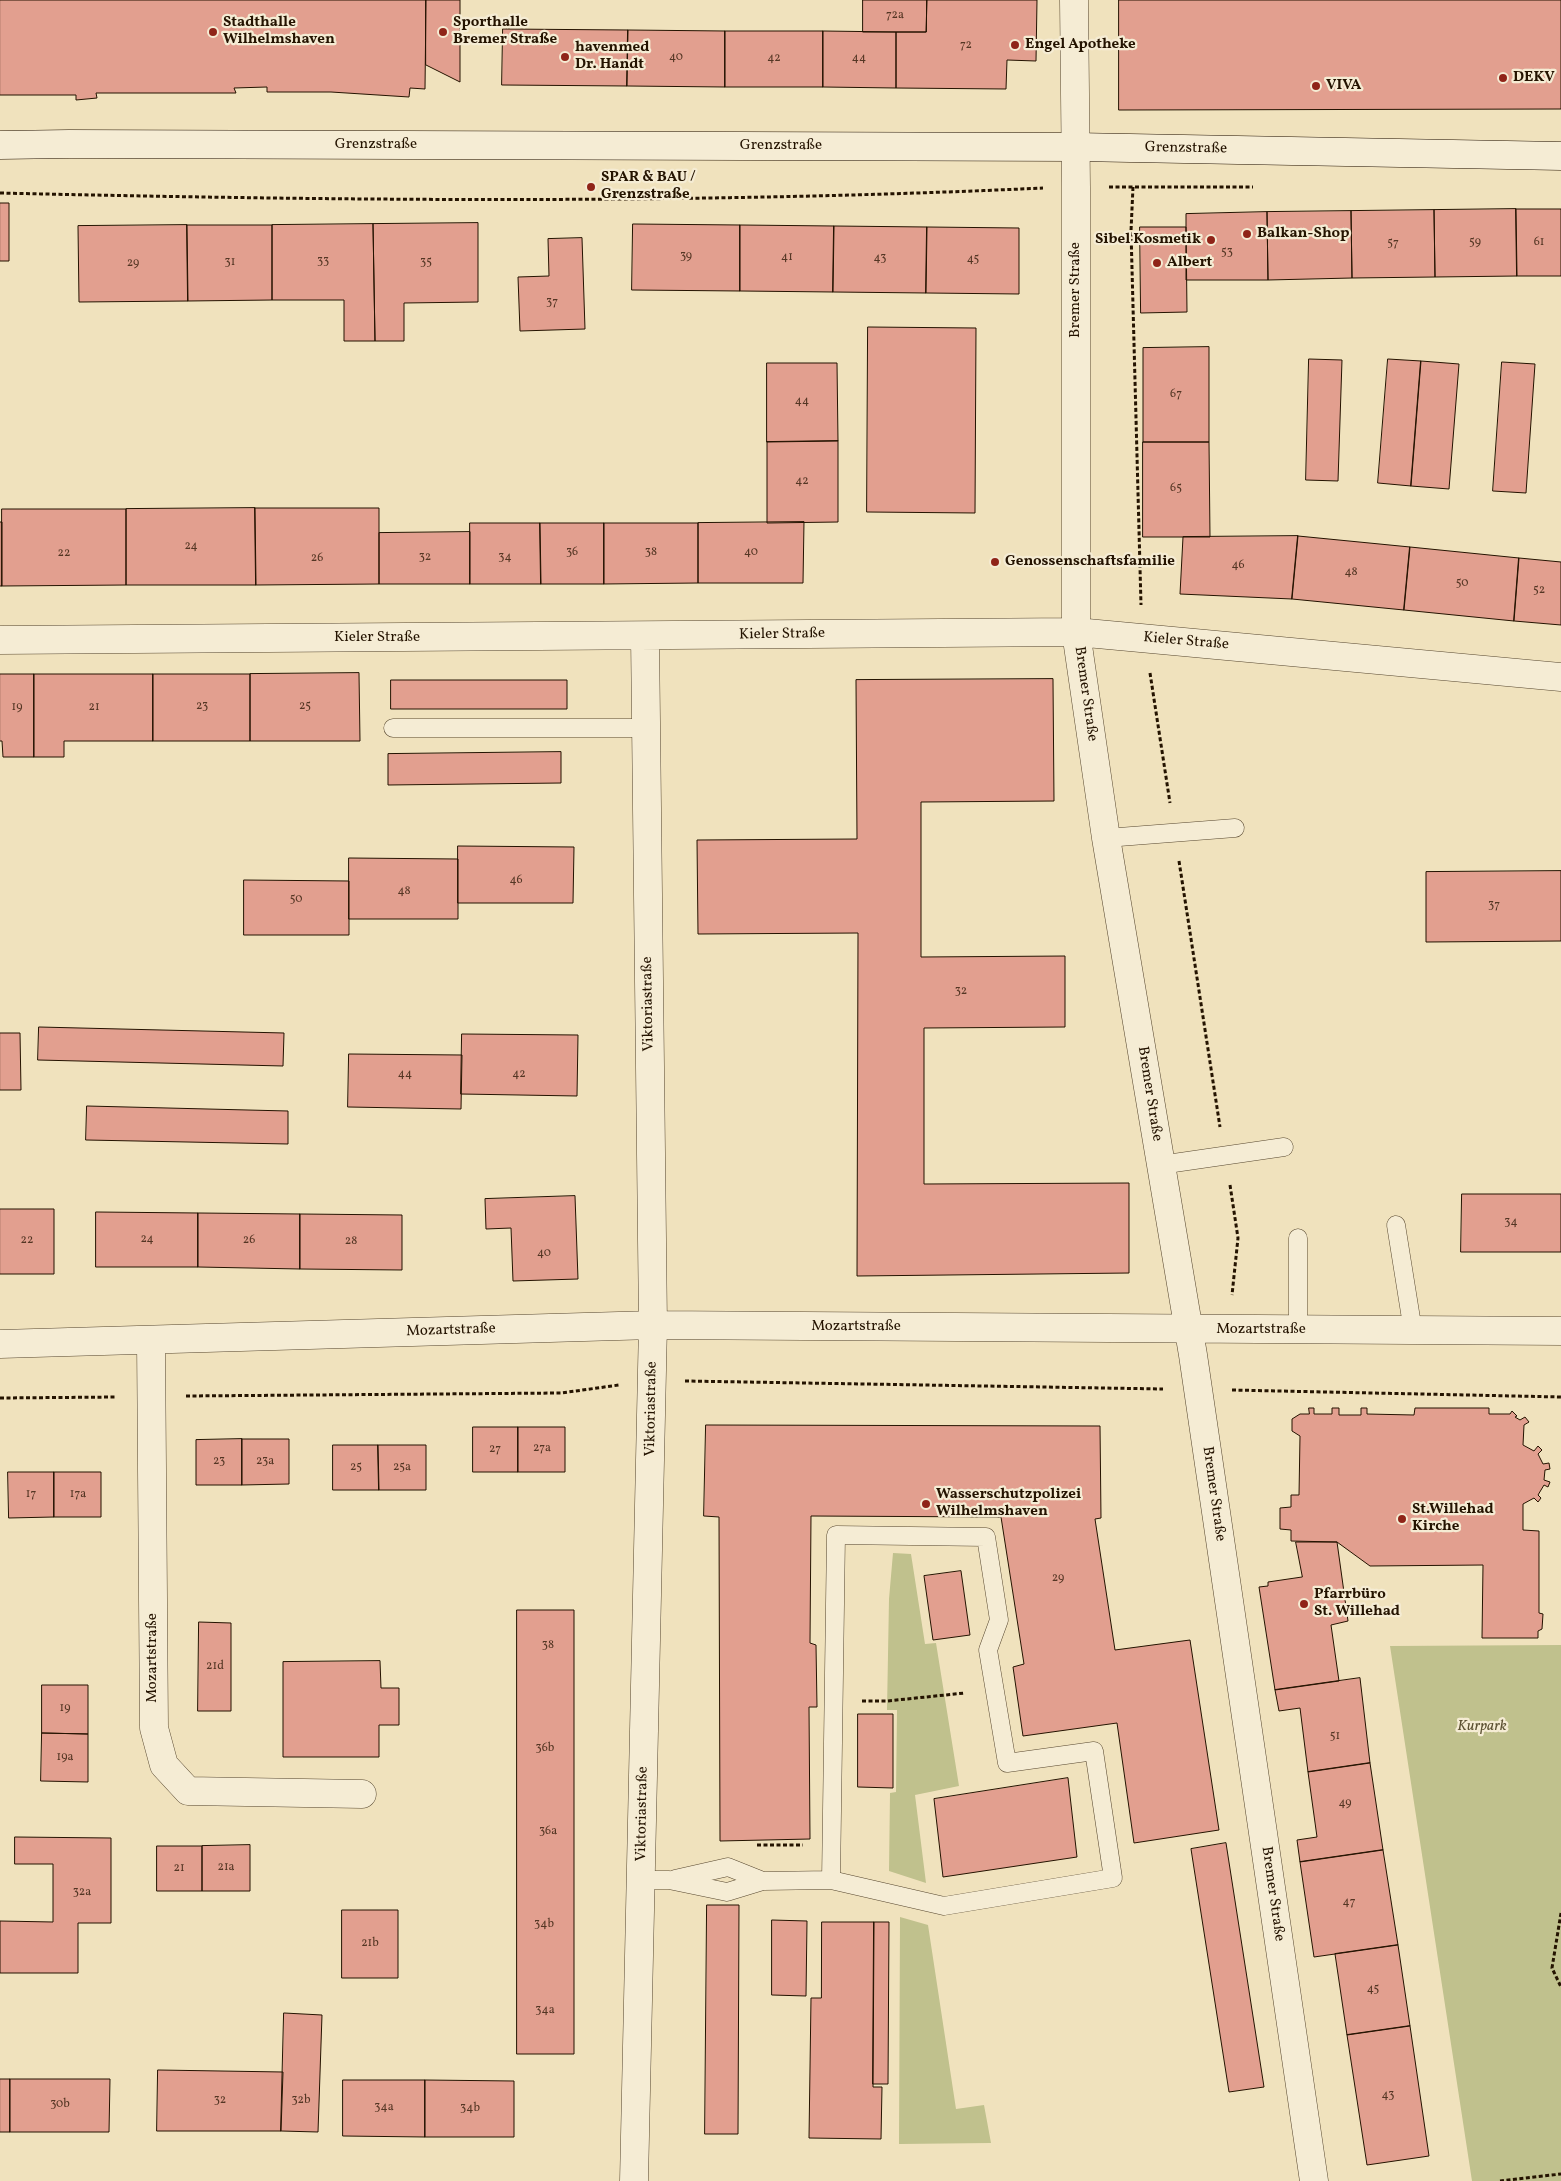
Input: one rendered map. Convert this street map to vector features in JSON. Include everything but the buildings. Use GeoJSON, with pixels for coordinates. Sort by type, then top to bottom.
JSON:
{"type":"FeatureCollection","features":[{"type":"Feature","properties":{"kind":"street","name":"Bremer Straße"},"geometry":{"type":"LineString","coordinates":[[1074,0],[1076,148],[1076,632],[1106,838],[1198,1390],[1314,2181]]}},
{"type":"Feature","properties":{"kind":"street","name":"Grenzstraße"},"geometry":{"type":"LineString","coordinates":[[0,145],[1076,148],[1561,156]]}},
{"type":"Feature","properties":{"kind":"street","name":"Kieler Straße"},"geometry":{"type":"LineString","coordinates":[[0,640],[1076,632],[1561,677]]}},
{"type":"Feature","properties":{"kind":"street","name":"Viktoriastraße"},"geometry":{"type":"LineString","coordinates":[[634,2181],[653,1325],[645,636]]}},
{"type":"Feature","properties":{"kind":"street","name":"Mozartstraße"},"geometry":{"type":"LineString","coordinates":[[0,1344],[653,1325],[1561,1331]]}},
{"type":"Feature","properties":{"kind":"street","name":"Mozartstraße"},"geometry":{"type":"LineString","coordinates":[[151,1340],[154,1728],[164,1765],[188,1791],[362,1794]]}},
{"type":"Feature","properties":{"kind":"lane"},"geometry":{"type":"LineString","coordinates":[[392,728],[646,728]]}},
{"type":"Feature","properties":{"kind":"lane"},"geometry":{"type":"LineString","coordinates":[[1106,838],[1235,828]]}},
{"type":"Feature","properties":{"kind":"lane"},"geometry":{"type":"LineString","coordinates":[[1160,1165],[1284,1147]]}},
{"type":"Feature","properties":{"kind":"lane"},"geometry":{"type":"LineString","coordinates":[[1396,1225],[1412,1331]]}},
{"type":"Feature","properties":{"kind":"lane"},"geometry":{"type":"LineString","coordinates":[[1298,1238],[1298,1330]]}},
{"type":"Feature","properties":{"kind":"lane"},"geometry":{"type":"LineString","coordinates":[[642,1880],[669,1880],[727,1892],[764,1881],[831,1880],[944,1906],[1113,1878],[1094,1751],[1007,1763],[988,1650],[999,1620],[986,1537],[836,1535],[831,1880]]}},
{"type":"Feature","properties":{"kind":"lane"},"geometry":{"type":"LineString","coordinates":[[669,1880],[728,1867],[764,1881]]}},
{"type":"Feature","properties":{"kind":"path"},"geometry":{"type":"LineString","coordinates":[[0,193],[248,199],[472,200],[877,196],[1076,187],[1263,187]]}},
{"type":"Feature","properties":{"kind":"path"},"geometry":{"type":"LineString","coordinates":[[0,1398],[561,1393],[652,1381],[1561,1397]]}},
{"type":"Feature","properties":{"kind":"path"},"geometry":{"type":"LineString","coordinates":[[833,1701],[887,1701],[995,1690]]}},
{"type":"Feature","properties":{"kind":"path"},"geometry":{"type":"LineString","coordinates":[[754,1845],[788,1845]]}},
{"type":"Feature","properties":{"kind":"path"},"geometry":{"type":"LineString","coordinates":[[1561,1913],[1552,1968],[1561,1988]]}},
{"type":"Feature","properties":{"kind":"path"},"geometry":{"type":"LineString","coordinates":[[1500,2181],[1561,2174]]}},
{"type":"Feature","properties":{"kind":"green space"},"geometry":{"type":"Polygon","coordinates":[[[893,1553],[911,1554],[925,1644],[936,1643],[959,1786],[915,1795],[926,1883],[889,1871],[890,1793],[896,1792],[897,1710],[887,1710],[889,1599],[893,1553]]]}},
{"type":"Feature","properties":{"kind":"green space","name":"Kurpark"},"geometry":{"type":"Polygon","coordinates":[[[1561,1645],[1561,2181],[1472,2181],[1390,1646],[1561,1645]]]}},
{"type":"Feature","properties":{"kind":"green space"},"geometry":{"type":"Polygon","coordinates":[[[900,1917],[928,1925],[956,2109],[984,2105],[991,2143],[899,2144],[900,1917]]]}},
{"type":"Feature","properties":{"kind":"place","name":"Stadthalle Wilhelmshaven"},"geometry":{"type":"Point","coordinates":[213,32]}},
{"type":"Feature","properties":{"kind":"place","name":"Sporthalle Bremer Straße"},"geometry":{"type":"Point","coordinates":[443,32]}},
{"type":"Feature","properties":{"kind":"place","name":"Engel Apotheke"},"geometry":{"type":"Point","coordinates":[1015,45]}},
{"type":"Feature","properties":{"kind":"place","name":"havenmed Dr. Handt"},"geometry":{"type":"Point","coordinates":[565,57]}},
{"type":"Feature","properties":{"kind":"place","name":"DEKV"},"geometry":{"type":"Point","coordinates":[1503,78]}},
{"type":"Feature","properties":{"kind":"place","name":"VIVA"},"geometry":{"type":"Point","coordinates":[1316,86]}},
{"type":"Feature","properties":{"kind":"place","name":"SPAR & BAU / Grenzstraße"},"geometry":{"type":"Point","coordinates":[591,187]}},
{"type":"Feature","properties":{"kind":"place","name":"Balkan-Shop"},"geometry":{"type":"Point","coordinates":[1247,234]}},
{"type":"Feature","properties":{"kind":"place","name":"Sibel Kosmetik"},"geometry":{"type":"Point","coordinates":[1211,240]}},
{"type":"Feature","properties":{"kind":"place","name":"Albert"},"geometry":{"type":"Point","coordinates":[1157,263]}},
{"type":"Feature","properties":{"kind":"place","name":"Genossenschaftsfamilie"},"geometry":{"type":"Point","coordinates":[995,562]}},
{"type":"Feature","properties":{"kind":"place","name":"Wasserschutzpolizei Wilhelmshaven"},"geometry":{"type":"Point","coordinates":[926,1504]}},
{"type":"Feature","properties":{"kind":"place","name":"St.Willehad Kirche"},"geometry":{"type":"Point","coordinates":[1402,1519]}},
{"type":"Feature","properties":{"kind":"place","name":"Pfarrbüro St. Willehad"},"geometry":{"type":"Point","coordinates":[1304,1604]}}]}
